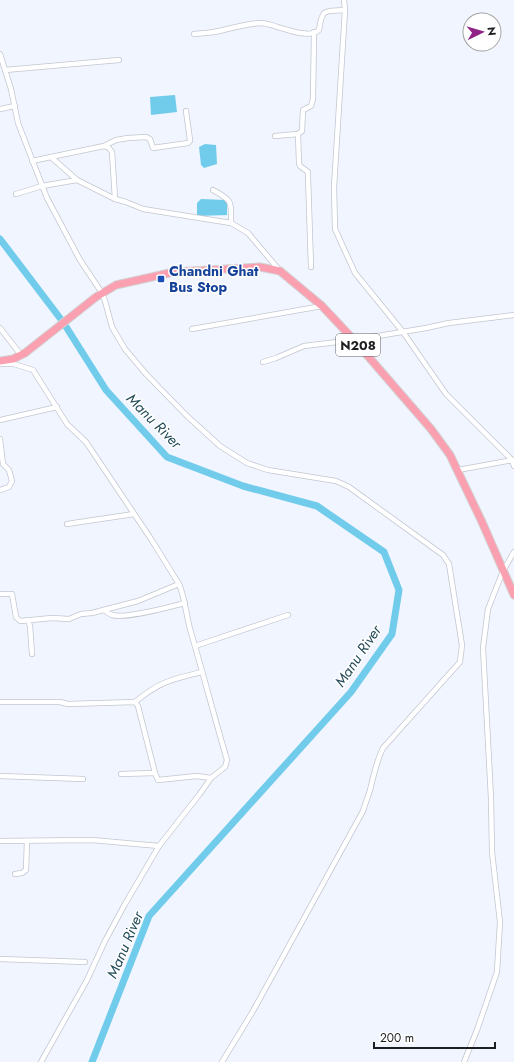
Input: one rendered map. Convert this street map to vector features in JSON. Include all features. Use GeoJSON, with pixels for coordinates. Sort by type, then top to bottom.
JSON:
{"type":"FeatureCollection","features":[{"type":"Feature","properties":{"kind":"highway"},"geometry":{"type":"LineString","coordinates":[[0,363],[23,354],[99,295],[116,285],[174,272],[260,267],[280,270]]}},
{"type":"Feature","properties":{"kind":"highway","name":"N208"},"geometry":{"type":"LineString","coordinates":[[280,270],[322,306],[354,340],[431,429],[450,455],[514,595]]}},
{"type":"Feature","properties":{"kind":"street"},"geometry":{"type":"LineString","coordinates":[[344,0],[345,10],[334,187],[335,230],[355,273],[403,332],[446,394],[513,460],[514,466]]}},
{"type":"Feature","properties":{"kind":"street"},"geometry":{"type":"LineString","coordinates":[[194,34],[209,33],[228,28],[262,23],[293,32],[314,32],[319,30],[324,13],[345,10]]}},
{"type":"Feature","properties":{"kind":"street"},"geometry":{"type":"LineString","coordinates":[[275,136],[298,134],[302,131],[303,110],[310,106],[313,99],[314,32]]}},
{"type":"Feature","properties":{"kind":"street"},"geometry":{"type":"LineString","coordinates":[[0,54],[6,70],[18,124],[47,198],[99,295],[105,300],[112,327],[125,349],[146,374],[187,416],[220,446],[247,463],[268,470],[336,481],[349,487],[443,555],[449,564],[462,645],[460,662],[384,748],[378,757],[370,791],[363,811],[253,1011],[222,1062]]}},
{"type":"Feature","properties":{"kind":"street"},"geometry":{"type":"LineString","coordinates":[[6,70],[119,60]]}},
{"type":"Feature","properties":{"kind":"street"},"geometry":{"type":"LineString","coordinates":[[0,108],[15,106]]}},
{"type":"Feature","properties":{"kind":"street"},"geometry":{"type":"LineString","coordinates":[[32,161],[104,146],[116,140],[140,137],[148,137],[153,148],[188,143],[190,140],[186,111]]}},
{"type":"Feature","properties":{"kind":"street"},"geometry":{"type":"LineString","coordinates":[[298,134],[300,166],[308,172],[311,267]]}},
{"type":"Feature","properties":{"kind":"street"},"geometry":{"type":"LineString","coordinates":[[104,146],[109,148],[112,152],[115,199]]}},
{"type":"Feature","properties":{"kind":"street"},"geometry":{"type":"LineString","coordinates":[[50,157],[77,180],[115,199],[143,209],[231,223],[248,233],[280,270]]}},
{"type":"Feature","properties":{"kind":"street"},"geometry":{"type":"LineString","coordinates":[[16,194],[42,186],[77,180]]}},
{"type":"Feature","properties":{"kind":"street"},"geometry":{"type":"LineString","coordinates":[[213,190],[230,200],[231,223]]}},
{"type":"Feature","properties":{"kind":"street"},"geometry":{"type":"LineString","coordinates":[[192,329],[322,306]]}},
{"type":"Feature","properties":{"kind":"street"},"geometry":{"type":"LineString","coordinates":[[263,362],[301,347],[354,340],[449,323],[514,315]]}},
{"type":"Feature","properties":{"kind":"street"},"geometry":{"type":"LineString","coordinates":[[0,328],[23,354]]}},
{"type":"Feature","properties":{"kind":"street"},"geometry":{"type":"LineString","coordinates":[[0,363],[14,364],[33,370],[68,424],[86,442],[179,584],[212,712],[227,760],[225,766],[211,778],[159,846],[105,941],[87,980],[41,1062]]}},
{"type":"Feature","properties":{"kind":"street"},"geometry":{"type":"LineString","coordinates":[[0,420],[57,407]]}},
{"type":"Feature","properties":{"kind":"street"},"geometry":{"type":"LineString","coordinates":[[0,439],[3,464],[9,470],[12,482],[8,488],[0,490]]}},
{"type":"Feature","properties":{"kind":"street"},"geometry":{"type":"LineString","coordinates":[[458,470],[513,460]]}},
{"type":"Feature","properties":{"kind":"street"},"geometry":{"type":"LineString","coordinates":[[67,524],[134,514]]}},
{"type":"Feature","properties":{"kind":"street"},"geometry":{"type":"LineString","coordinates":[[464,1062],[497,972],[500,922],[492,852],[491,798],[483,648],[488,609],[503,571],[514,552]]}},
{"type":"Feature","properties":{"kind":"street"},"geometry":{"type":"LineString","coordinates":[[0,594],[12,594],[18,620],[20,621],[52,618],[69,619],[81,614],[92,613],[138,601],[179,584]]}},
{"type":"Feature","properties":{"kind":"street"},"geometry":{"type":"LineString","coordinates":[[104,610],[113,615],[128,615],[185,603]]}},
{"type":"Feature","properties":{"kind":"street"},"geometry":{"type":"LineString","coordinates":[[195,646],[288,616]]}},
{"type":"Feature","properties":{"kind":"street"},"geometry":{"type":"LineString","coordinates":[[28,620],[30,626],[32,654]]}},
{"type":"Feature","properties":{"kind":"street"},"geometry":{"type":"LineString","coordinates":[[0,702],[60,702],[68,704],[135,702],[163,683],[202,672]]}},
{"type":"Feature","properties":{"kind":"street"},"geometry":{"type":"LineString","coordinates":[[135,702],[138,706],[158,780],[197,776],[211,778]]}},
{"type":"Feature","properties":{"kind":"street"},"geometry":{"type":"LineString","coordinates":[[121,774],[155,773]]}},
{"type":"Feature","properties":{"kind":"street"},"geometry":{"type":"LineString","coordinates":[[0,776],[83,779]]}},
{"type":"Feature","properties":{"kind":"street"},"geometry":{"type":"LineString","coordinates":[[0,841],[92,840],[159,846]]}},
{"type":"Feature","properties":{"kind":"street"},"geometry":{"type":"LineString","coordinates":[[15,874],[22,873],[26,870],[27,841]]}},
{"type":"Feature","properties":{"kind":"street"},"geometry":{"type":"LineString","coordinates":[[0,959],[85,962]]}},
{"type":"Feature","properties":{"kind":"water"},"geometry":{"type":"Polygon","coordinates":[[[175,95],[177,112],[151,115],[150,97],[175,95]]]}},
{"type":"Feature","properties":{"kind":"water"},"geometry":{"type":"Polygon","coordinates":[[[205,144],[216,145],[217,164],[204,168],[201,165],[199,147],[205,144]]]}},
{"type":"Feature","properties":{"kind":"water"},"geometry":{"type":"Polygon","coordinates":[[[201,199],[226,200],[227,215],[197,216],[197,203],[201,199]]]}},
{"type":"Feature","properties":{"kind":"waterway","name":"Manu River"},"geometry":{"type":"LineString","coordinates":[[0,239],[63,322],[106,390],[167,457],[243,486],[317,506],[384,552],[399,590],[392,634],[351,692],[149,916],[92,1062]]}},
{"type":"Feature","properties":{"kind":"place","name":"Chandni Ghat Bus Stop"},"geometry":{"type":"Point","coordinates":[161,279]}}]}
